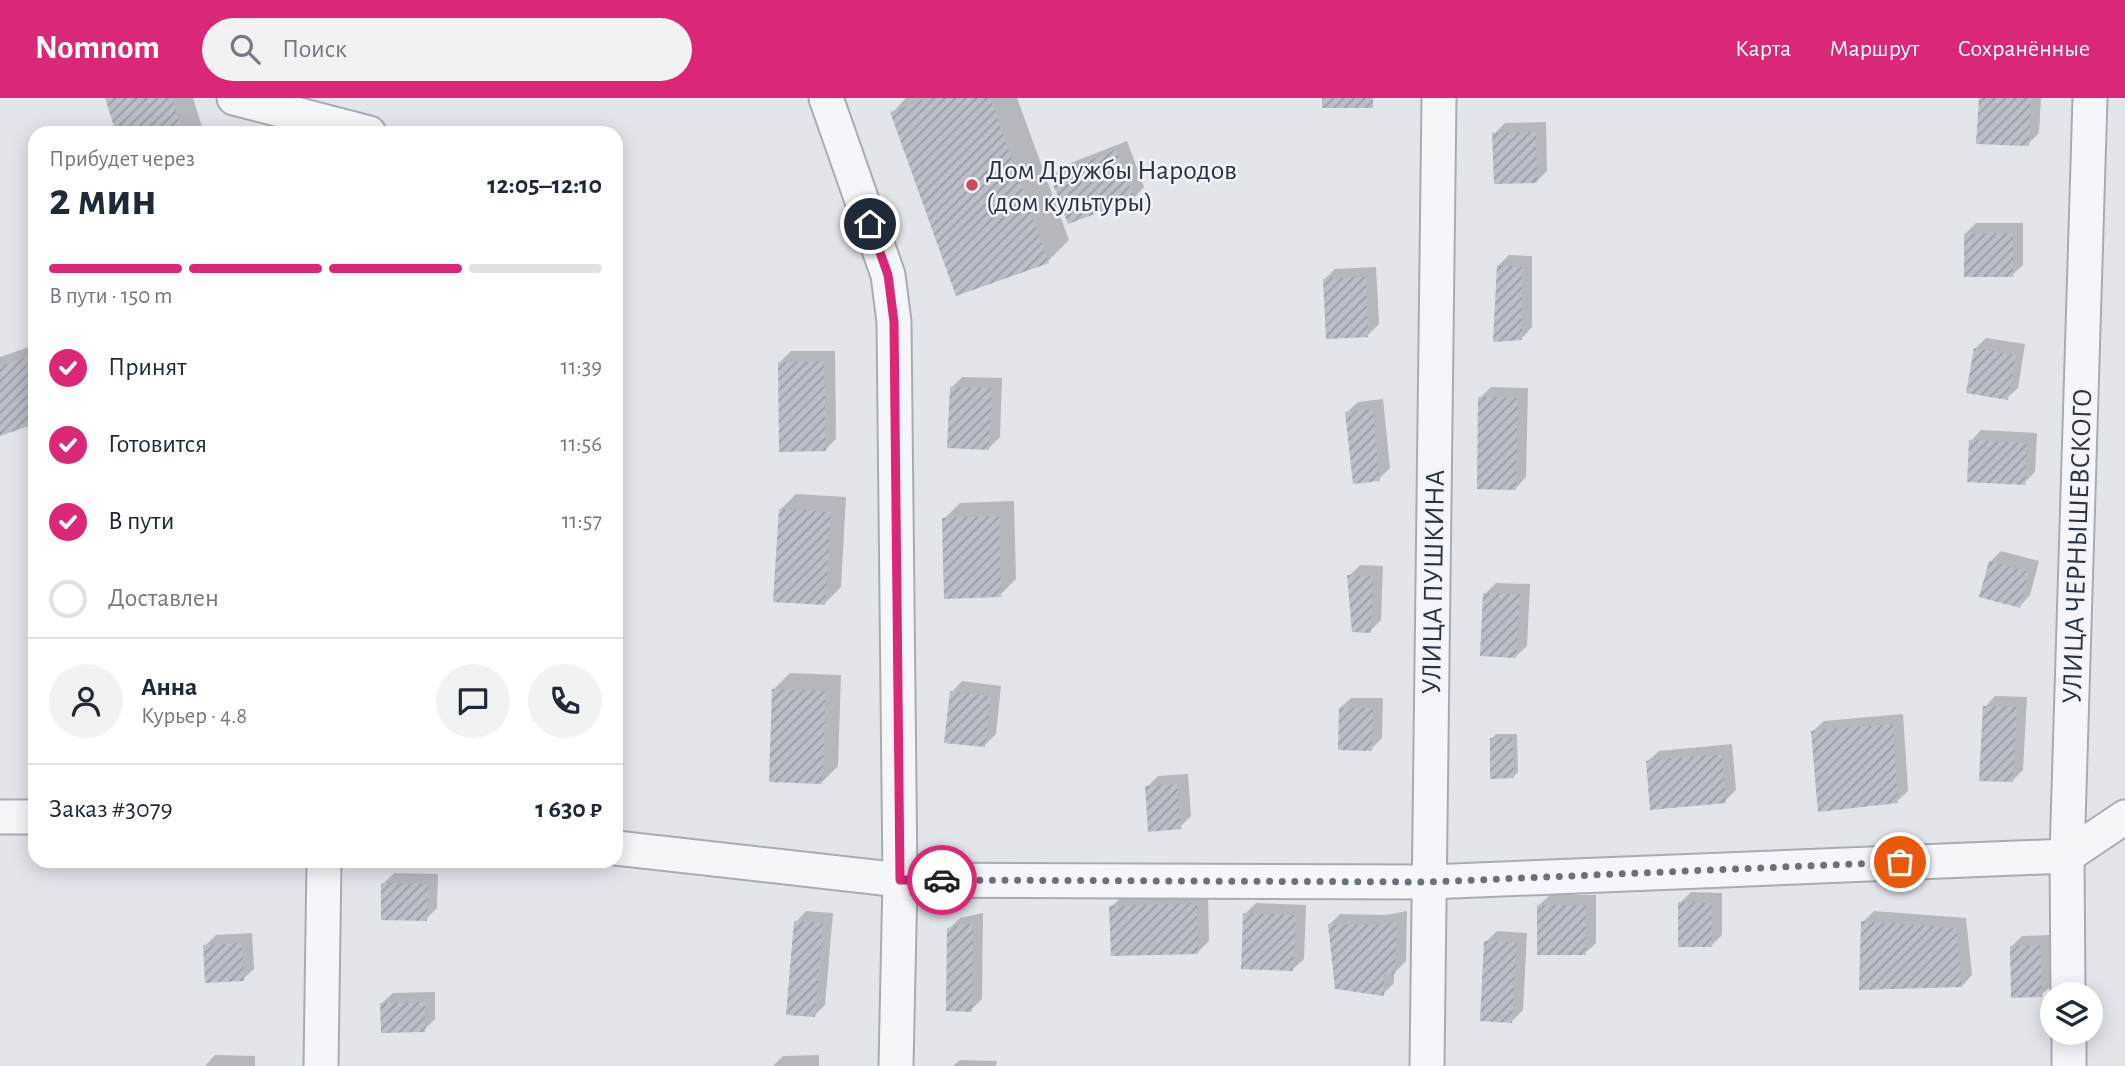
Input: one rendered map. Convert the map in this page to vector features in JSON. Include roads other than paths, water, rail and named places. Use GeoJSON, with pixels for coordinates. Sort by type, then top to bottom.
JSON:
{"type":"FeatureCollection","features":[{"type":"Feature","properties":{"kind":"street"},"geometry":{"type":"LineString","coordinates":[[234,98],[342,126]]}},
{"type":"Feature","properties":{"kind":"street"},"geometry":{"type":"LineString","coordinates":[[826,98],[888,275],[894,322],[900,880],[896,1066]]}},
{"type":"Feature","properties":{"kind":"street","name":"УЛИЦА ПУШКИНА"},"geometry":{"type":"LineString","coordinates":[[1427,1066],[1439,98]]}},
{"type":"Feature","properties":{"kind":"street","name":"УЛИЦА ЧЕРНЫШЕВСКОГО"},"geometry":{"type":"LineString","coordinates":[[2068,982],[2067,856],[2090,98]]}},
{"type":"Feature","properties":{"kind":"street"},"geometry":{"type":"LineString","coordinates":[[0,817],[28,817]]}},
{"type":"Feature","properties":{"kind":"street"},"geometry":{"type":"LineString","coordinates":[[623,849],[900,880],[1429,882],[2067,856],[2125,817]]}},
{"type":"Feature","properties":{"kind":"street"},"geometry":{"type":"LineString","coordinates":[[321,1066],[324,868]]}},
{"type":"Feature","properties":{"kind":"street"},"geometry":{"type":"LineString","coordinates":[[2069,1045],[2069,1066]]}},
{"type":"Feature","properties":{"kind":"place","name":"Дом Дружбы Народов (дом культуры)"},"geometry":{"type":"Point","coordinates":[972,185]}}]}
